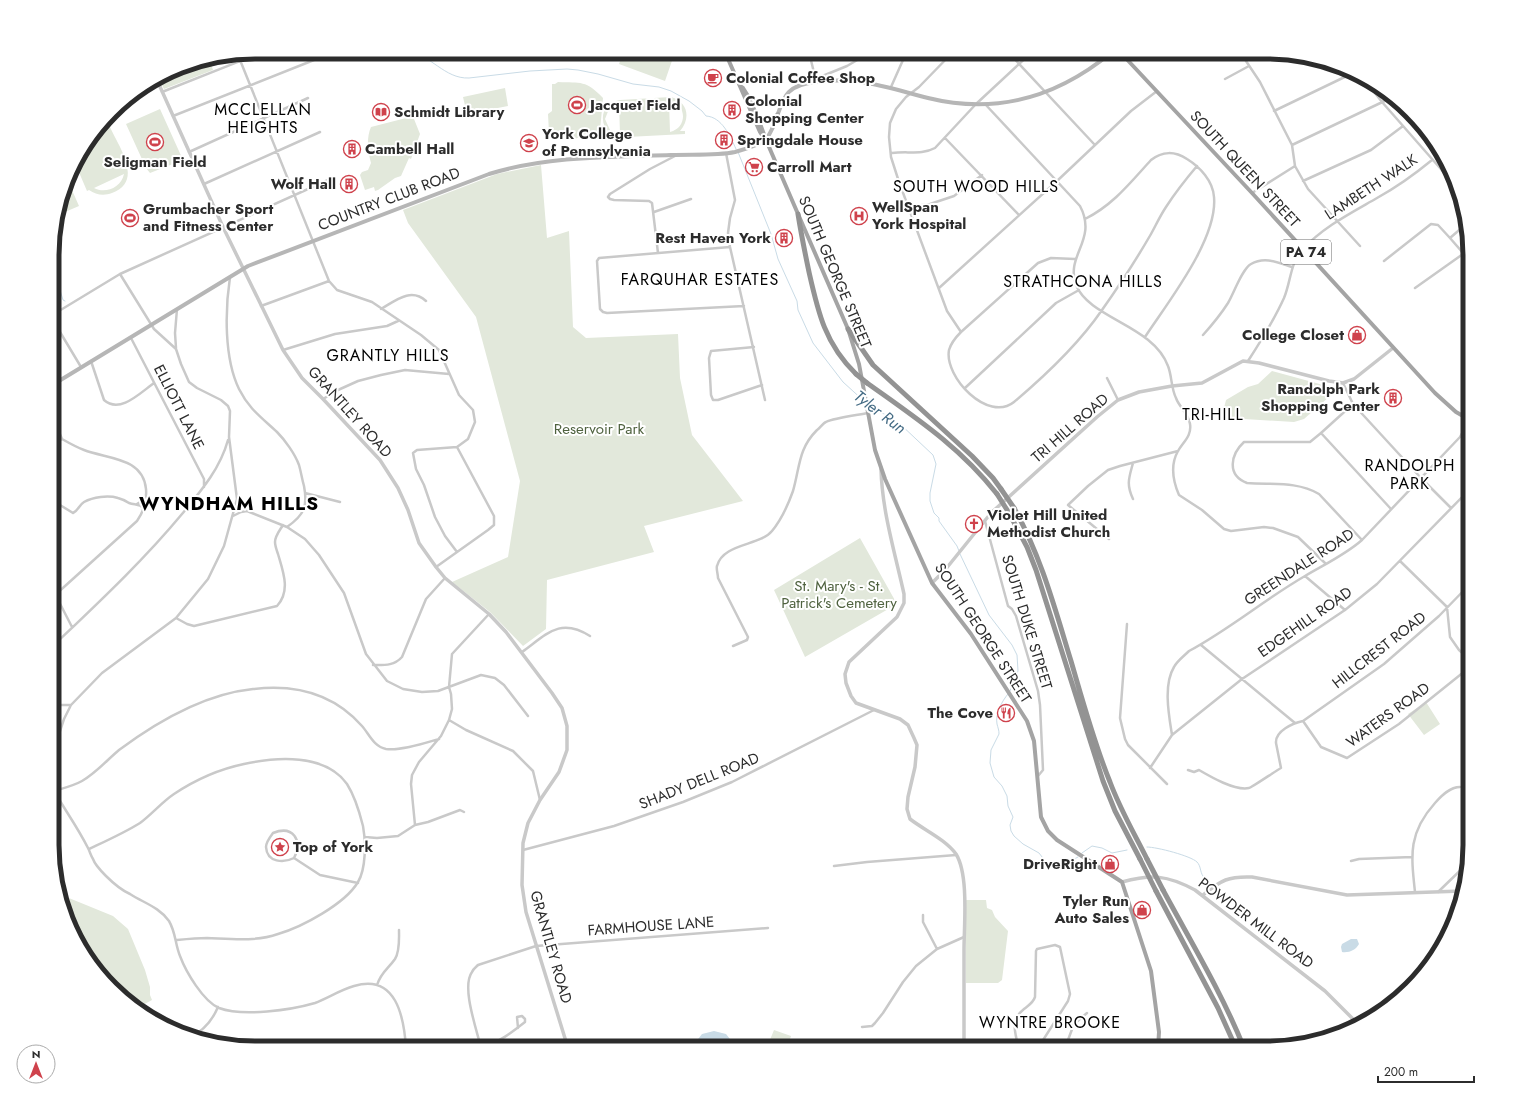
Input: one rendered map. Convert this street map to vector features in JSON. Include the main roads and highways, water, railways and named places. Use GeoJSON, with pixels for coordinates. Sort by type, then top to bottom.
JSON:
{"type":"FeatureCollection","features":[{"type":"Feature","properties":{"kind":"highway"},"geometry":{"type":"LineString","coordinates":[[798,214],[814,296],[822,324],[839,355],[856,374],[952,446],[977,470],[997,494],[1027,547],[1036,570],[1102,781],[1140,860],[1218,1008],[1233,1041]]}},
{"type":"Feature","properties":{"kind":"highway"},"geometry":{"type":"LineString","coordinates":[[848,329],[879,372],[972,456],[993,478],[1014,508],[1023,524],[1038,556],[1095,741],[1119,804],[1209,976],[1241,1041]]}},
{"type":"Feature","properties":{"kind":"main road","name":"SOUTH GEORGE STREET"},"geometry":{"type":"LineString","coordinates":[[728,59],[760,132],[766,140]]}},
{"type":"Feature","properties":{"kind":"main road"},"geometry":{"type":"LineString","coordinates":[[766,140],[778,114],[782,100],[790,90],[806,83],[816,81],[856,81],[891,87],[942,101],[985,104],[1007,102],[1045,92],[1075,79],[1104,59]]}},
{"type":"Feature","properties":{"kind":"main road","name":"SOUTH QUEEN STREET"},"geometry":{"type":"LineString","coordinates":[[1127,59],[1252,193],[1393,348],[1448,405],[1463,416]]}},
{"type":"Feature","properties":{"kind":"main road","name":"SOUTH GEORGE STREET"},"geometry":{"type":"LineString","coordinates":[[740,86],[746,92],[758,118],[766,140],[848,329],[859,364],[866,405],[880,468],[932,583],[972,634],[1027,721],[1032,735],[1039,810],[1044,825],[1052,836],[1122,882],[1151,971],[1159,1032],[1158,1041]]}},
{"type":"Feature","properties":{"kind":"main road"},"geometry":{"type":"LineString","coordinates":[[758,118],[762,122],[766,123],[772,121],[778,114]]}},
{"type":"Feature","properties":{"kind":"main road","name":"COUNTRY CLUB ROAD"},"geometry":{"type":"LineString","coordinates":[[59,381],[243,269],[312,241],[506,168],[555,160],[726,153],[737,151],[766,140]]}},
{"type":"Feature","properties":{"kind":"water"},"geometry":{"type":"Polygon","coordinates":[[[1351,939],[1357,939],[1359,944],[1358,946],[1352,951],[1342,952],[1342,944],[1351,939]]]}},
{"type":"Feature","properties":{"kind":"water"},"geometry":{"type":"Polygon","coordinates":[[[714,1031],[726,1034],[732,1041],[697,1041],[702,1034],[714,1031]]]}},
{"type":"Feature","properties":{"kind":"waterway","name":"Tyler Run"},"geometry":{"type":"LineString","coordinates":[[427,59],[452,75],[460,77],[469,78],[530,71],[567,69],[598,74],[633,84],[659,87],[671,91],[689,101],[706,116],[712,117],[721,123],[736,149]]}},
{"type":"Feature","properties":{"kind":"waterway","name":"Tyler Run"},"geometry":{"type":"LineString","coordinates":[[738,152],[771,234],[778,259],[797,301],[798,310],[813,343],[843,382],[865,402]]}},
{"type":"Feature","properties":{"kind":"waterway"},"geometry":{"type":"LineString","coordinates":[[59,287],[63,300],[65,301]]}},
{"type":"Feature","properties":{"kind":"waterway","name":"Tyler Run"},"geometry":{"type":"LineString","coordinates":[[869,405],[899,423],[933,455],[936,464],[930,493],[930,501],[934,513],[939,518],[939,521],[959,551]]}},
{"type":"Feature","properties":{"kind":"waterway","name":"Tyler Run"},"geometry":{"type":"LineString","coordinates":[[960,554],[989,615],[1012,645],[1017,655],[1018,671],[1010,691]]}},
{"type":"Feature","properties":{"kind":"waterway","name":"Tyler Run"},"geometry":{"type":"LineString","coordinates":[[1008,694],[1001,704],[998,712],[997,724],[999,734],[991,750],[990,763],[994,777],[1002,786],[1007,796],[1008,806],[1013,817],[1010,825],[1011,831],[1023,844],[1039,853],[1049,866],[1053,867],[1069,862],[1078,857]]}},
{"type":"Feature","properties":{"kind":"waterway","name":"Tyler Run"},"geometry":{"type":"LineString","coordinates":[[1082,853],[1092,846],[1102,848],[1112,853],[1127,850]]}},
{"type":"Feature","properties":{"kind":"waterway","name":"Tyler Run"},"geometry":{"type":"LineString","coordinates":[[1147,847],[1174,852],[1194,860],[1197,862],[1202,874],[1212,888],[1225,897]]}},
{"type":"Feature","properties":{"kind":"place","name":"Colonial Coffee Shop"},"geometry":{"type":"Point","coordinates":[713,78]}},
{"type":"Feature","properties":{"kind":"place","name":"Jacquet Field"},"geometry":{"type":"Point","coordinates":[577,105]}},
{"type":"Feature","properties":{"kind":"place","name":"Colonial Shopping Center"},"geometry":{"type":"Point","coordinates":[732,110]}},
{"type":"Feature","properties":{"kind":"place","name":"Schmidt Library"},"geometry":{"type":"Point","coordinates":[381,112]}},
{"type":"Feature","properties":{"kind":"place","name":"Springdale House"},"geometry":{"type":"Point","coordinates":[724,140]}},
{"type":"Feature","properties":{"kind":"place","name":"Seligman Field"},"geometry":{"type":"Point","coordinates":[155,142]}},
{"type":"Feature","properties":{"kind":"place","name":"York College of Pennsylvania"},"geometry":{"type":"Point","coordinates":[529,143]}},
{"type":"Feature","properties":{"kind":"place","name":"Cambell Hall"},"geometry":{"type":"Point","coordinates":[352,149]}},
{"type":"Feature","properties":{"kind":"place","name":"Carroll Mart"},"geometry":{"type":"Point","coordinates":[754,167]}},
{"type":"Feature","properties":{"kind":"place","name":"Wolf Hall"},"geometry":{"type":"Point","coordinates":[349,184]}},
{"type":"Feature","properties":{"kind":"place","name":"WellSpan York Hospital"},"geometry":{"type":"Point","coordinates":[859,216]}},
{"type":"Feature","properties":{"kind":"place","name":"Grumbacher Sport and Fitness Center"},"geometry":{"type":"Point","coordinates":[130,218]}},
{"type":"Feature","properties":{"kind":"place","name":"Rest Haven York"},"geometry":{"type":"Point","coordinates":[784,238]}},
{"type":"Feature","properties":{"kind":"place","name":"College Closet"},"geometry":{"type":"Point","coordinates":[1357,335]}},
{"type":"Feature","properties":{"kind":"place","name":"Randolph Park Shopping Center"},"geometry":{"type":"Point","coordinates":[1393,398]}},
{"type":"Feature","properties":{"kind":"place","name":"Violet Hill United Methodist Church"},"geometry":{"type":"Point","coordinates":[974,524]}},
{"type":"Feature","properties":{"kind":"place","name":"The Cove"},"geometry":{"type":"Point","coordinates":[1006,713]}},
{"type":"Feature","properties":{"kind":"place","name":"Top of York"},"geometry":{"type":"Point","coordinates":[280,847]}},
{"type":"Feature","properties":{"kind":"place","name":"DriveRight"},"geometry":{"type":"Point","coordinates":[1110,864]}},
{"type":"Feature","properties":{"kind":"place","name":"Tyler Run Auto Sales"},"geometry":{"type":"Point","coordinates":[1142,910]}},
{"type":"Feature","properties":{"kind":"district","name":"MCCLELLAN HEIGHTS"},"geometry":{"type":"Point","coordinates":[263,118]}},
{"type":"Feature","properties":{"kind":"district","name":"SOUTH WOOD HILLS"},"geometry":{"type":"Point","coordinates":[976,186]}},
{"type":"Feature","properties":{"kind":"district","name":"FARQUHAR ESTATES"},"geometry":{"type":"Point","coordinates":[700,279]}},
{"type":"Feature","properties":{"kind":"district","name":"STRATHCONA HILLS"},"geometry":{"type":"Point","coordinates":[1083,281]}},
{"type":"Feature","properties":{"kind":"district","name":"GRANTLY HILLS"},"geometry":{"type":"Point","coordinates":[388,355]}},
{"type":"Feature","properties":{"kind":"district","name":"TRI-HILL"},"geometry":{"type":"Point","coordinates":[1213,414]}},
{"type":"Feature","properties":{"kind":"district","name":"RANDOLPH PARK"},"geometry":{"type":"Point","coordinates":[1410,474]}},
{"type":"Feature","properties":{"kind":"district","name":"WYNDHAM HILLS"},"geometry":{"type":"Point","coordinates":[229,503]}},
{"type":"Feature","properties":{"kind":"district","name":"WYNTRE BROOKE"},"geometry":{"type":"Point","coordinates":[1050,1022]}},
{"type":"Feature","properties":{"kind":"park label","name":"Reservoir Park"},"geometry":{"type":"Point","coordinates":[599,429]}},
{"type":"Feature","properties":{"kind":"park label","name":"St. Mary's - St. Patrick's Cemetery"},"geometry":{"type":"Point","coordinates":[839,594]}}]}
